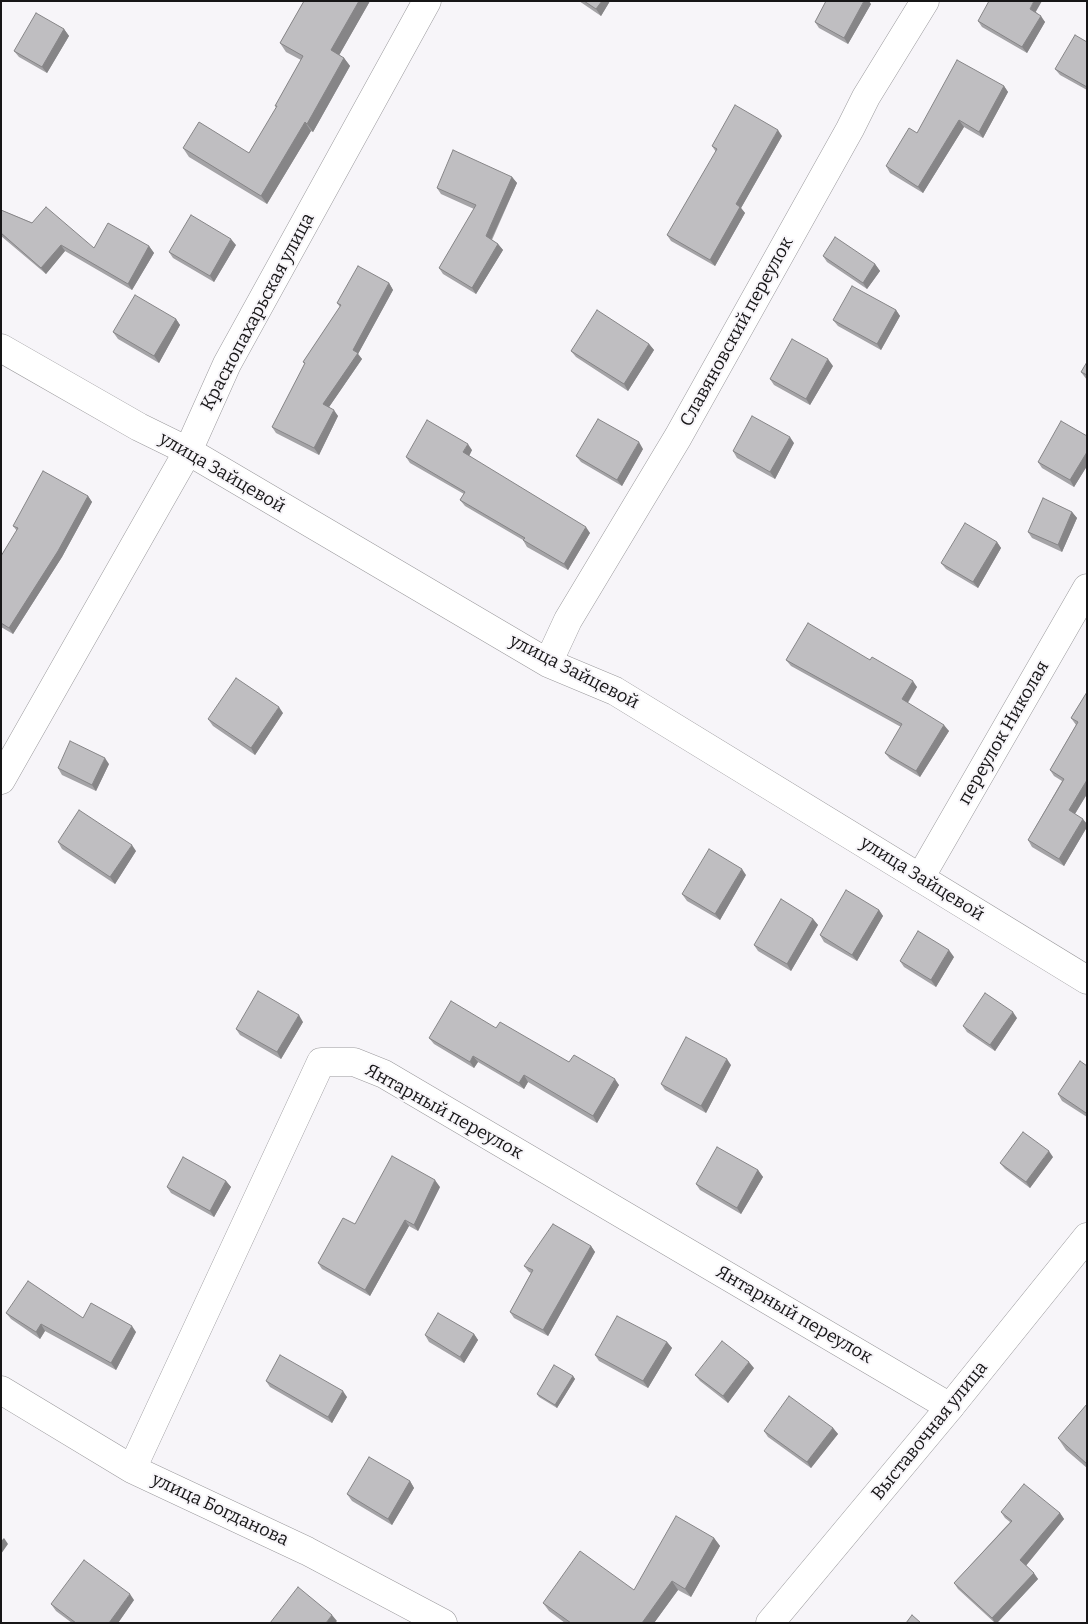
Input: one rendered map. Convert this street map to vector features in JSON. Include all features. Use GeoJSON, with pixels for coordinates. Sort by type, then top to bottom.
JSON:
{"type":"FeatureCollection","features":[{"type":"Feature","properties":{"kind":"street","name":"Краснопахарьская улица"},"geometry":{"type":"LineString","coordinates":[[1,780],[188,451],[227,364],[427,1]]}},
{"type":"Feature","properties":{"kind":"street","name":"Славяновский переулок"},"geometry":{"type":"LineString","coordinates":[[548,662],[568,620],[678,437],[866,97],[925,1]]}},
{"type":"Feature","properties":{"kind":"street","name":"улица Зайцевой"},"geometry":{"type":"LineString","coordinates":[[1,348],[140,427],[188,451],[548,662],[615,690],[1087,980]]}},
{"type":"Feature","properties":{"kind":"street","name":"переулок Николая"},"geometry":{"type":"LineString","coordinates":[[920,878],[1087,588]]}},
{"type":"Feature","properties":{"kind":"street","name":"Янтарный переулок"},"geometry":{"type":"LineString","coordinates":[[132,1470],[321,1062],[354,1062],[384,1074],[950,1407]]}},
{"type":"Feature","properties":{"kind":"street","name":"Выставочная улица"},"geometry":{"type":"LineString","coordinates":[[770,1623],[950,1407],[1087,1237]]}},
{"type":"Feature","properties":{"kind":"street","name":"улица Богданова"},"geometry":{"type":"LineString","coordinates":[[1,1390],[132,1470],[307,1551],[443,1623]]}},
{"type":"Feature","properties":{"kind":"building"},"geometry":{"type":"Polygon","coordinates":[[[304,1],[359,1],[331,50],[344,58],[307,124],[305,122],[261,196],[183,148],[199,122],[249,153],[277,106],[275,106],[303,56],[280,43],[304,1]]]}},
{"type":"Feature","properties":{"kind":"building"},"geometry":{"type":"Polygon","coordinates":[[[584,1],[602,1],[596,9],[584,1]]]}},
{"type":"Feature","properties":{"kind":"building"},"geometry":{"type":"Polygon","coordinates":[[[826,1],[864,1],[844,38],[815,22],[826,1]]]}},
{"type":"Feature","properties":{"kind":"building"},"geometry":{"type":"Polygon","coordinates":[[[989,1],[1034,1],[1030,9],[1041,16],[1022,47],[978,21],[989,1]]]}},
{"type":"Feature","properties":{"kind":"building"},"geometry":{"type":"Polygon","coordinates":[[[36,13],[64,29],[42,67],[14,51],[36,13]]]}},
{"type":"Feature","properties":{"kind":"building"},"geometry":{"type":"Polygon","coordinates":[[[1075,35],[1087,42],[1087,87],[1055,69],[1075,35]]]}},
{"type":"Feature","properties":{"kind":"building"},"geometry":{"type":"Polygon","coordinates":[[[957,60],[1004,86],[979,132],[959,120],[918,187],[886,166],[909,128],[917,133],[957,60]]]}},
{"type":"Feature","properties":{"kind":"building"},"geometry":{"type":"Polygon","coordinates":[[[735,105],[778,130],[736,204],[740,207],[710,260],[667,235],[717,149],[712,146],[735,105]]]}},
{"type":"Feature","properties":{"kind":"building"},"geometry":{"type":"Polygon","coordinates":[[[453,150],[512,177],[486,236],[498,244],[472,288],[439,268],[476,205],[437,188],[453,150]]]}},
{"type":"Feature","properties":{"kind":"building"},"geometry":{"type":"Polygon","coordinates":[[[46,207],[94,248],[108,223],[149,246],[128,284],[61,245],[41,268],[1,233],[1,210],[32,223],[46,207]]]}},
{"type":"Feature","properties":{"kind":"building"},"geometry":{"type":"Polygon","coordinates":[[[191,215],[231,239],[210,276],[169,252],[191,215]]]}},
{"type":"Feature","properties":{"kind":"building"},"geometry":{"type":"Polygon","coordinates":[[[835,237],[875,264],[863,283],[823,256],[835,237]]]}},
{"type":"Feature","properties":{"kind":"building"},"geometry":{"type":"Polygon","coordinates":[[[358,266],[389,283],[353,350],[358,353],[323,404],[334,410],[314,448],[272,427],[305,363],[303,362],[341,305],[337,303],[358,266]]]}},
{"type":"Feature","properties":{"kind":"building"},"geometry":{"type":"Polygon","coordinates":[[[852,286],[896,310],[877,344],[833,320],[852,286]]]}},
{"type":"Feature","properties":{"kind":"building"},"geometry":{"type":"Polygon","coordinates":[[[135,295],[176,319],[154,356],[113,332],[135,295]]]}},
{"type":"Feature","properties":{"kind":"building"},"geometry":{"type":"Polygon","coordinates":[[[597,310],[649,344],[624,384],[571,351],[597,310]]]}},
{"type":"Feature","properties":{"kind":"building"},"geometry":{"type":"Polygon","coordinates":[[[792,339],[828,359],[806,399],[770,379],[792,339]]]}},
{"type":"Feature","properties":{"kind":"building"},"geometry":{"type":"Polygon","coordinates":[[[1087,362],[1087,375],[1081,372],[1087,362]]]}},
{"type":"Feature","properties":{"kind":"building"},"geometry":{"type":"Polygon","coordinates":[[[752,416],[790,437],[770,472],[733,451],[752,416]]]}},
{"type":"Feature","properties":{"kind":"building"},"geometry":{"type":"Polygon","coordinates":[[[598,419],[639,442],[617,480],[576,456],[598,419]]]}},
{"type":"Feature","properties":{"kind":"building"},"geometry":{"type":"Polygon","coordinates":[[[427,420],[468,444],[463,452],[586,527],[564,564],[523,540],[525,538],[460,500],[465,492],[406,457],[427,420]]]}},
{"type":"Feature","properties":{"kind":"building"},"geometry":{"type":"Polygon","coordinates":[[[1061,421],[1087,436],[1087,452],[1070,480],[1038,462],[1061,421]]]}},
{"type":"Feature","properties":{"kind":"building"},"geometry":{"type":"Polygon","coordinates":[[[43,471],[88,496],[58,551],[9,628],[1,623],[1,556],[18,528],[13,526],[43,471]]]}},
{"type":"Feature","properties":{"kind":"building"},"geometry":{"type":"Polygon","coordinates":[[[1043,498],[1072,512],[1058,545],[1028,532],[1043,498]]]}},
{"type":"Feature","properties":{"kind":"building"},"geometry":{"type":"Polygon","coordinates":[[[965,523],[997,542],[973,582],[941,563],[965,523]]]}},
{"type":"Feature","properties":{"kind":"building"},"geometry":{"type":"Polygon","coordinates":[[[808,623],[870,660],[872,657],[913,681],[902,699],[944,725],[916,771],[885,753],[902,724],[786,660],[808,623]]]}},
{"type":"Feature","properties":{"kind":"building"},"geometry":{"type":"Polygon","coordinates":[[[236,678],[279,707],[251,748],[208,719],[236,678]]]}},
{"type":"Feature","properties":{"kind":"building"},"geometry":{"type":"Polygon","coordinates":[[[1087,692],[1087,780],[1069,810],[1083,819],[1059,859],[1028,840],[1064,779],[1050,770],[1078,722],[1071,718],[1087,692]]]}},
{"type":"Feature","properties":{"kind":"building"},"geometry":{"type":"Polygon","coordinates":[[[70,741],[105,758],[92,785],[58,768],[70,741]]]}},
{"type":"Feature","properties":{"kind":"building"},"geometry":{"type":"Polygon","coordinates":[[[79,810],[132,845],[110,877],[58,842],[79,810]]]}},
{"type":"Feature","properties":{"kind":"building"},"geometry":{"type":"Polygon","coordinates":[[[709,849],[742,869],[715,914],[682,894],[709,849]]]}},
{"type":"Feature","properties":{"kind":"building"},"geometry":{"type":"Polygon","coordinates":[[[846,890],[879,910],[852,955],[820,935],[846,890]]]}},
{"type":"Feature","properties":{"kind":"building"},"geometry":{"type":"Polygon","coordinates":[[[781,899],[813,919],[787,964],[754,945],[781,899]]]}},
{"type":"Feature","properties":{"kind":"building"},"geometry":{"type":"Polygon","coordinates":[[[918,931],[949,950],[931,980],[900,961],[918,931]]]}},
{"type":"Feature","properties":{"kind":"building"},"geometry":{"type":"Polygon","coordinates":[[[258,991],[299,1015],[277,1052],[236,1029],[258,991]]]}},
{"type":"Feature","properties":{"kind":"building"},"geometry":{"type":"Polygon","coordinates":[[[985,993],[1013,1012],[990,1045],[963,1026],[985,993]]]}},
{"type":"Feature","properties":{"kind":"building"},"geometry":{"type":"Polygon","coordinates":[[[451,1001],[496,1028],[500,1022],[569,1062],[574,1055],[615,1079],[593,1116],[524,1075],[519,1083],[473,1056],[470,1062],[429,1038],[451,1001]]]}},
{"type":"Feature","properties":{"kind":"building"},"geometry":{"type":"Polygon","coordinates":[[[686,1037],[727,1059],[701,1106],[661,1084],[686,1037]]]}},
{"type":"Feature","properties":{"kind":"building"},"geometry":{"type":"Polygon","coordinates":[[[1080,1061],[1087,1066],[1086,1113],[1058,1094],[1080,1061]]]}},
{"type":"Feature","properties":{"kind":"building"},"geometry":{"type":"Polygon","coordinates":[[[1023,1132],[1049,1151],[1026,1182],[1000,1163],[1023,1132]]]}},
{"type":"Feature","properties":{"kind":"building"},"geometry":{"type":"Polygon","coordinates":[[[717,1147],[758,1170],[737,1208],[696,1184],[717,1147]]]}},
{"type":"Feature","properties":{"kind":"building"},"geometry":{"type":"Polygon","coordinates":[[[392,1156],[435,1180],[414,1225],[405,1220],[365,1290],[318,1263],[343,1218],[355,1224],[392,1156]]]}},
{"type":"Feature","properties":{"kind":"building"},"geometry":{"type":"Polygon","coordinates":[[[183,1157],[226,1181],[210,1211],[167,1187],[183,1157]]]}},
{"type":"Feature","properties":{"kind":"building"},"geometry":{"type":"Polygon","coordinates":[[[553,1224],[591,1246],[543,1330],[510,1312],[533,1270],[524,1266],[553,1224]]]}},
{"type":"Feature","properties":{"kind":"building"},"geometry":{"type":"Polygon","coordinates":[[[28,1281],[83,1318],[91,1303],[132,1326],[111,1363],[41,1324],[36,1332],[6,1313],[28,1281]]]}},
{"type":"Feature","properties":{"kind":"building"},"geometry":{"type":"Polygon","coordinates":[[[438,1313],[474,1334],[460,1357],[425,1335],[438,1313]]]}},
{"type":"Feature","properties":{"kind":"building"},"geometry":{"type":"Polygon","coordinates":[[[617,1316],[667,1342],[643,1381],[595,1355],[617,1316]]]}},
{"type":"Feature","properties":{"kind":"building"},"geometry":{"type":"Polygon","coordinates":[[[722,1341],[749,1362],[723,1396],[695,1375],[722,1341]]]}},
{"type":"Feature","properties":{"kind":"building"},"geometry":{"type":"Polygon","coordinates":[[[280,1355],[343,1391],[328,1417],[266,1381],[280,1355]]]}},
{"type":"Feature","properties":{"kind":"building"},"geometry":{"type":"Polygon","coordinates":[[[554,1365],[573,1376],[555,1405],[537,1394],[554,1365]]]}},
{"type":"Feature","properties":{"kind":"building"},"geometry":{"type":"Polygon","coordinates":[[[789,1396],[833,1428],[807,1462],[764,1431],[789,1396]]]}},
{"type":"Feature","properties":{"kind":"building"},"geometry":{"type":"Polygon","coordinates":[[[1087,1404],[1087,1464],[1058,1438],[1087,1404]]]}},
{"type":"Feature","properties":{"kind":"building"},"geometry":{"type":"Polygon","coordinates":[[[369,1457],[410,1481],[388,1519],[347,1494],[369,1457]]]}},
{"type":"Feature","properties":{"kind":"building"},"geometry":{"type":"Polygon","coordinates":[[[1024,1484],[1060,1513],[1020,1560],[1034,1573],[992,1618],[954,1583],[1012,1521],[1001,1512],[1024,1484]]]}},
{"type":"Feature","properties":{"kind":"building"},"geometry":{"type":"Polygon","coordinates":[[[676,1516],[714,1538],[685,1589],[672,1581],[642,1623],[571,1623],[543,1603],[580,1551],[634,1590],[676,1516]]]}},
{"type":"Feature","properties":{"kind":"building"},"geometry":{"type":"Polygon","coordinates":[[[84,1560],[130,1594],[109,1623],[76,1623],[51,1604],[84,1560]]]}},
{"type":"Feature","properties":{"kind":"building"},"geometry":{"type":"Polygon","coordinates":[[[298,1587],[332,1615],[326,1623],[270,1623],[298,1587]]]}},
{"type":"Feature","properties":{"kind":"building"},"geometry":{"type":"Polygon","coordinates":[[[912,1615],[921,1623],[906,1623],[912,1615]]]}}]}
